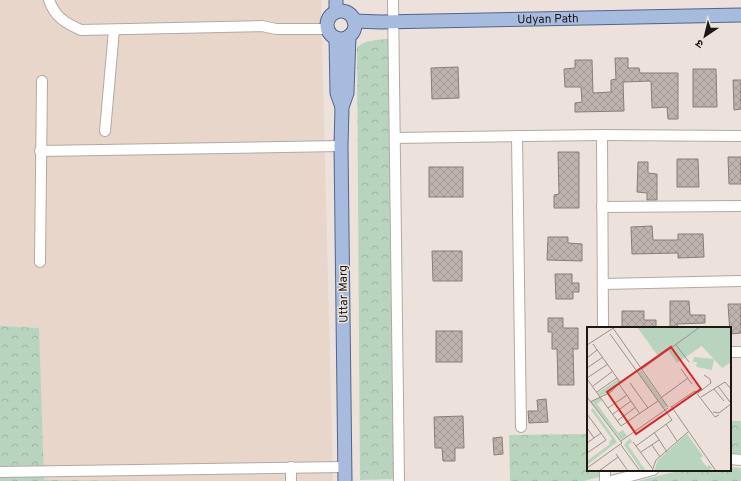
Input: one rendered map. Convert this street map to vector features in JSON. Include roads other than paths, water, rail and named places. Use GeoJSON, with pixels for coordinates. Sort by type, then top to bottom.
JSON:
{"type":"FeatureCollection","features":[{"type":"Feature","properties":{"kind":"main road","name":"Uttar Marg"},"geometry":{"type":"LineString","coordinates":[[345,481],[341,146],[342,107],[347,93],[341,22],[348,0]]}},
{"type":"Feature","properties":{"kind":"main road","name":"Udyan Path"},"geometry":{"type":"LineString","coordinates":[[394,26],[741,15]]}},
{"type":"Feature","properties":{"kind":"main road","name":"Udyan Path"},"geometry":{"type":"LineString","coordinates":[[341,22],[394,26],[741,22]]}},
{"type":"Feature","properties":{"kind":"street"},"geometry":{"type":"LineString","coordinates":[[49,0],[53,11],[66,24],[81,30],[262,26],[276,29],[341,22]]}},
{"type":"Feature","properties":{"kind":"street"},"geometry":{"type":"LineString","coordinates":[[393,0],[400,481]]}},
{"type":"Feature","properties":{"kind":"street"},"geometry":{"type":"LineString","coordinates":[[105,131],[114,30]]}},
{"type":"Feature","properties":{"kind":"street"},"geometry":{"type":"LineString","coordinates":[[40,262],[40,152],[42,81]]}},
{"type":"Feature","properties":{"kind":"street"},"geometry":{"type":"LineString","coordinates":[[395,138],[602,135],[741,136]]}},
{"type":"Feature","properties":{"kind":"street"},"geometry":{"type":"LineString","coordinates":[[602,135],[603,327]]}},
{"type":"Feature","properties":{"kind":"street"},"geometry":{"type":"LineString","coordinates":[[517,136],[521,427]]}},
{"type":"Feature","properties":{"kind":"street"},"geometry":{"type":"LineString","coordinates":[[40,152],[341,146]]}},
{"type":"Feature","properties":{"kind":"street"},"geometry":{"type":"LineString","coordinates":[[602,207],[741,206]]}},
{"type":"Feature","properties":{"kind":"street"},"geometry":{"type":"LineString","coordinates":[[603,284],[741,281]]}},
{"type":"Feature","properties":{"kind":"street"},"geometry":{"type":"LineString","coordinates":[[731,459],[741,460]]}},
{"type":"Feature","properties":{"kind":"street"},"geometry":{"type":"LineString","coordinates":[[0,472],[345,467]]}},
{"type":"Feature","properties":{"kind":"street"},"geometry":{"type":"LineString","coordinates":[[291,468],[291,481]]}},
{"type":"Feature","properties":{"kind":"street"},"geometry":{"type":"LineString","coordinates":[[611,481],[648,471]]}}]}
